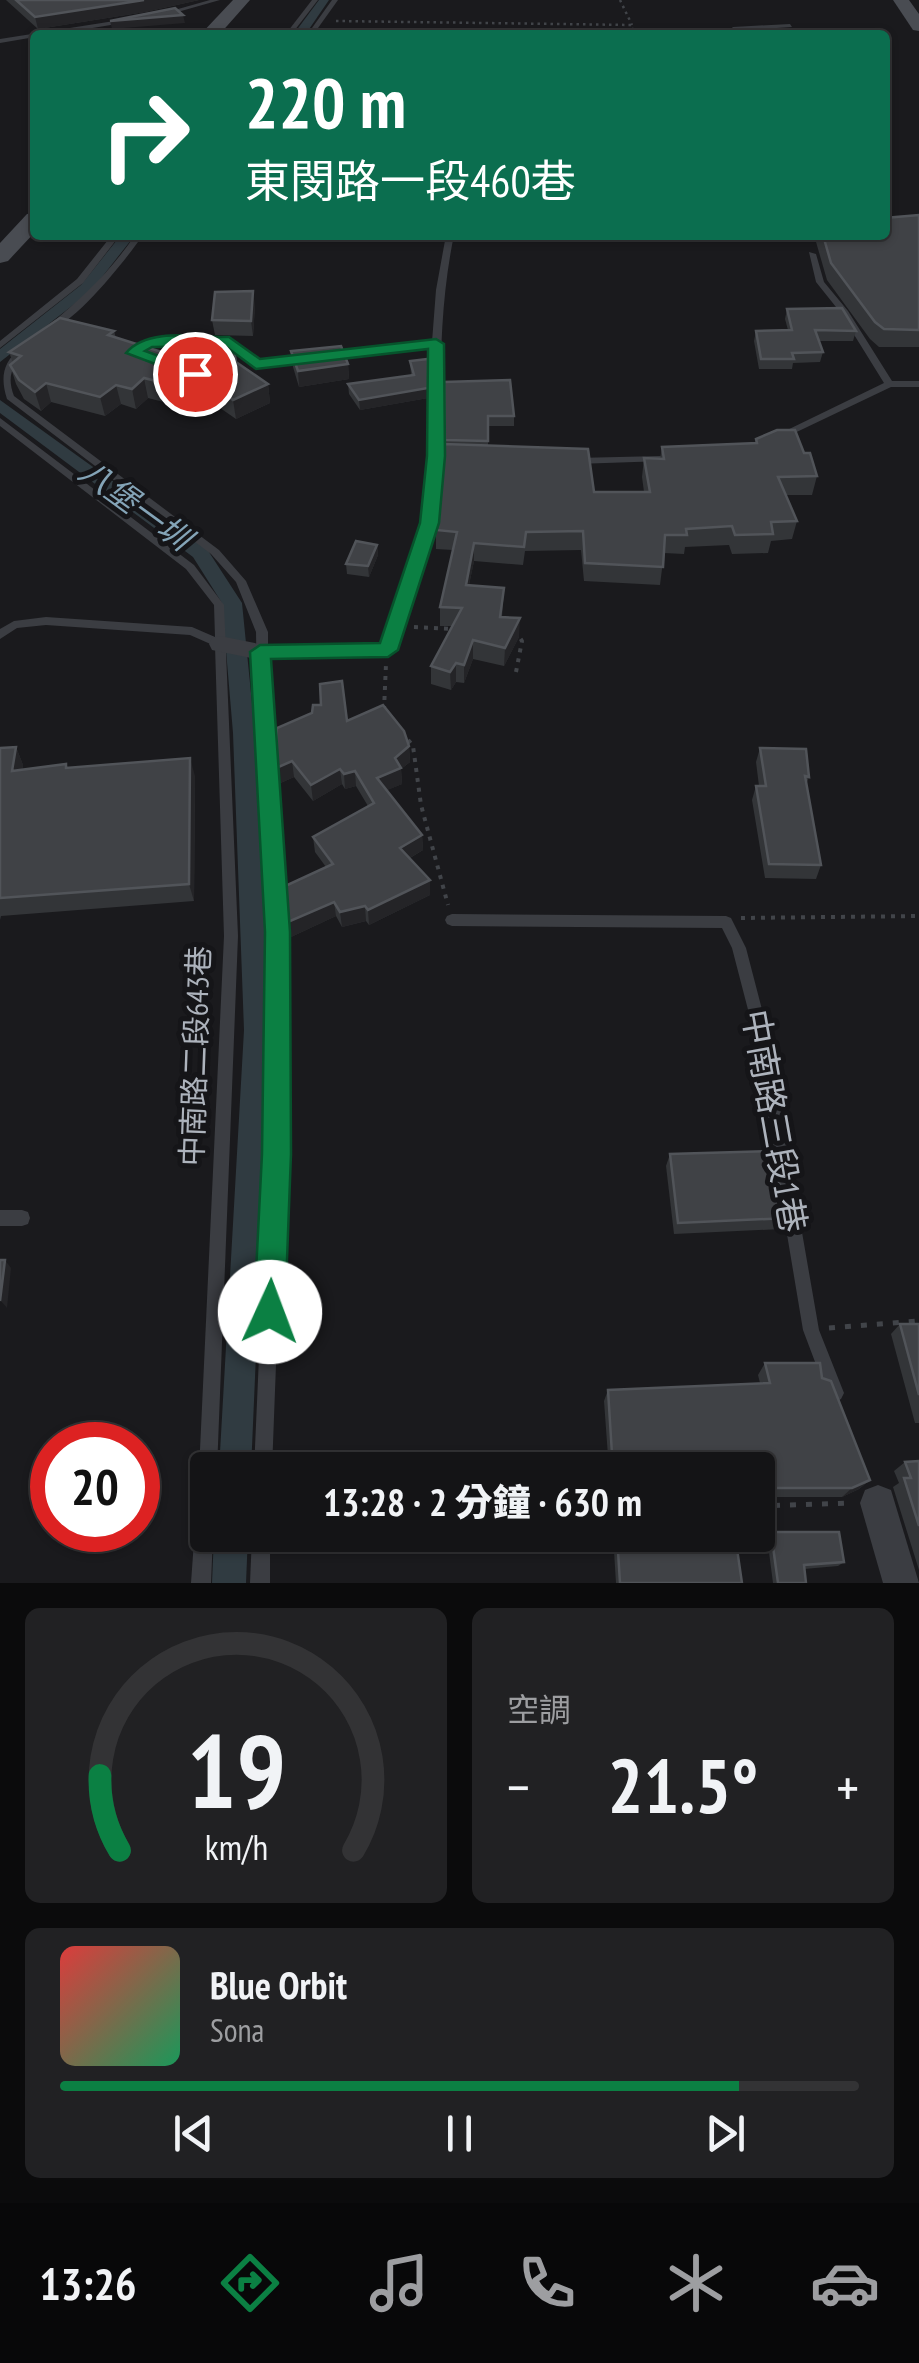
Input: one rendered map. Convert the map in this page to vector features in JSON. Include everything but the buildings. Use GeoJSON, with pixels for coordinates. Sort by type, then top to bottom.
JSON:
{"type":"FeatureCollection","features":[{"type":"Feature","properties":{"kind":"main road"},"geometry":{"type":"LineString","coordinates":[[214,30],[242,0]]}},
{"type":"Feature","properties":{"kind":"main road"},"geometry":{"type":"LineString","coordinates":[[902,0],[919,26]]}},
{"type":"Feature","properties":{"kind":"main road"},"geometry":{"type":"LineString","coordinates":[[0,256],[30,224]]}},
{"type":"Feature","properties":{"kind":"street"},"geometry":{"type":"LineString","coordinates":[[220,644],[260,652]]}},
{"type":"Feature","properties":{"kind":"street"},"geometry":{"type":"LineString","coordinates":[[874,1494],[902,1583]]}},
{"type":"Feature","properties":{"kind":"lane"},"geometry":{"type":"LineString","coordinates":[[165,14],[217,0]]}},
{"type":"Feature","properties":{"kind":"lane"},"geometry":{"type":"LineString","coordinates":[[292,30],[315,0]]}},
{"type":"Feature","properties":{"kind":"lane"},"geometry":{"type":"LineString","coordinates":[[314,30],[335,0]]}},
{"type":"Feature","properties":{"kind":"lane"},"geometry":{"type":"LineString","coordinates":[[73,30],[146,18]]}},
{"type":"Feature","properties":{"kind":"lane"},"geometry":{"type":"LineString","coordinates":[[754,30],[790,26]]}},
{"type":"Feature","properties":{"kind":"lane"},"geometry":{"type":"LineString","coordinates":[[0,42],[30,37]]}},
{"type":"Feature","properties":{"kind":"lane"},"geometry":{"type":"LineString","coordinates":[[0,344],[80,282],[112,240]]}},
{"type":"Feature","properties":{"kind":"lane"},"geometry":{"type":"LineString","coordinates":[[135,240],[100,289],[7,363],[3,386],[10,397],[215,552],[240,581],[262,632],[277,932],[276,1154],[264,1452]]}},
{"type":"Feature","properties":{"kind":"lane"},"geometry":{"type":"LineString","coordinates":[[260,652],[388,650],[430,523],[436,456],[436,344],[442,268],[449,240]]}},
{"type":"Feature","properties":{"kind":"lane"},"geometry":{"type":"LineString","coordinates":[[812,254],[820,282],[844,311],[889,384]]}},
{"type":"Feature","properties":{"kind":"lane"},"geometry":{"type":"LineString","coordinates":[[150,358],[134,353],[142,345],[170,341],[229,342],[256,364],[436,344]]}},
{"type":"Feature","properties":{"kind":"lane"},"geometry":{"type":"LineString","coordinates":[[771,442],[889,384],[919,384]]}},
{"type":"Feature","properties":{"kind":"lane","name":"中南路二段643巷"},"geometry":{"type":"LineString","coordinates":[[0,422],[190,568],[218,605],[230,936],[209,1452]]}},
{"type":"Feature","properties":{"kind":"lane"},"geometry":{"type":"LineString","coordinates":[[436,456],[472,458]]}},
{"type":"Feature","properties":{"kind":"lane"},"geometry":{"type":"LineString","coordinates":[[562,460],[672,458]]}},
{"type":"Feature","properties":{"kind":"lane"},"geometry":{"type":"LineString","coordinates":[[0,635],[14,626],[46,621],[192,631],[220,644]]}},
{"type":"Feature","properties":{"kind":"lane"},"geometry":{"type":"LineString","coordinates":[[452,920],[726,922]]}},
{"type":"Feature","properties":{"kind":"lane","name":"中南路三段1巷"},"geometry":{"type":"LineString","coordinates":[[726,922],[739,948],[759,1025],[811,1330],[844,1416]]}},
{"type":"Feature","properties":{"kind":"lane"},"geometry":{"type":"LineString","coordinates":[[0,1218],[22,1218]]}},
{"type":"Feature","properties":{"kind":"lane","name":"中南路二段643巷"},"geometry":{"type":"LineString","coordinates":[[200,1583],[202,1552]]}},
{"type":"Feature","properties":{"kind":"lane"},"geometry":{"type":"LineString","coordinates":[[260,1583],[261,1552]]}},
{"type":"Feature","properties":{"kind":"path"},"geometry":{"type":"LineString","coordinates":[[620,0],[632,29],[656,30]]}},
{"type":"Feature","properties":{"kind":"path"},"geometry":{"type":"LineString","coordinates":[[335,21],[632,25]]}},
{"type":"Feature","properties":{"kind":"path"},"geometry":{"type":"LineString","coordinates":[[394,626],[470,630]]}},
{"type":"Feature","properties":{"kind":"path"},"geometry":{"type":"LineString","coordinates":[[507,631],[522,636],[516,672]]}},
{"type":"Feature","properties":{"kind":"path"},"geometry":{"type":"LineString","coordinates":[[388,650],[383,709],[389,718]]}},
{"type":"Feature","properties":{"kind":"path"},"geometry":{"type":"LineString","coordinates":[[398,728],[413,746],[421,805],[452,920]]}},
{"type":"Feature","properties":{"kind":"path"},"geometry":{"type":"LineString","coordinates":[[726,922],[745,916],[919,916]]}},
{"type":"Feature","properties":{"kind":"path"},"geometry":{"type":"LineString","coordinates":[[811,1330],[919,1321]]}},
{"type":"Feature","properties":{"kind":"path"},"geometry":{"type":"LineString","coordinates":[[775,1504],[874,1494]]}},
{"type":"Feature","properties":{"kind":"waterway","name":"八堡一圳"},"geometry":{"type":"LineString","coordinates":[[303,30],[324,0]]}},
{"type":"Feature","properties":{"kind":"waterway","name":"八堡一圳"},"geometry":{"type":"LineString","coordinates":[[0,357],[86,288],[124,240]]}},
{"type":"Feature","properties":{"kind":"waterway","name":"八堡一圳"},"geometry":{"type":"LineString","coordinates":[[0,405],[200,553],[232,603],[244,733],[257,1030],[236,1452]]}},
{"type":"Feature","properties":{"kind":"waterway","name":"八堡一圳"},"geometry":{"type":"LineString","coordinates":[[229,1583],[230,1552]]}},
{"type":"Feature","properties":{"kind":"route"},"geometry":{"type":"LineString","coordinates":[[195,374],[134,353],[152,342],[229,342],[256,364],[436,344],[436,456],[430,523],[388,650],[260,652],[277,932],[276,1154],[270,1312]]}}]}
